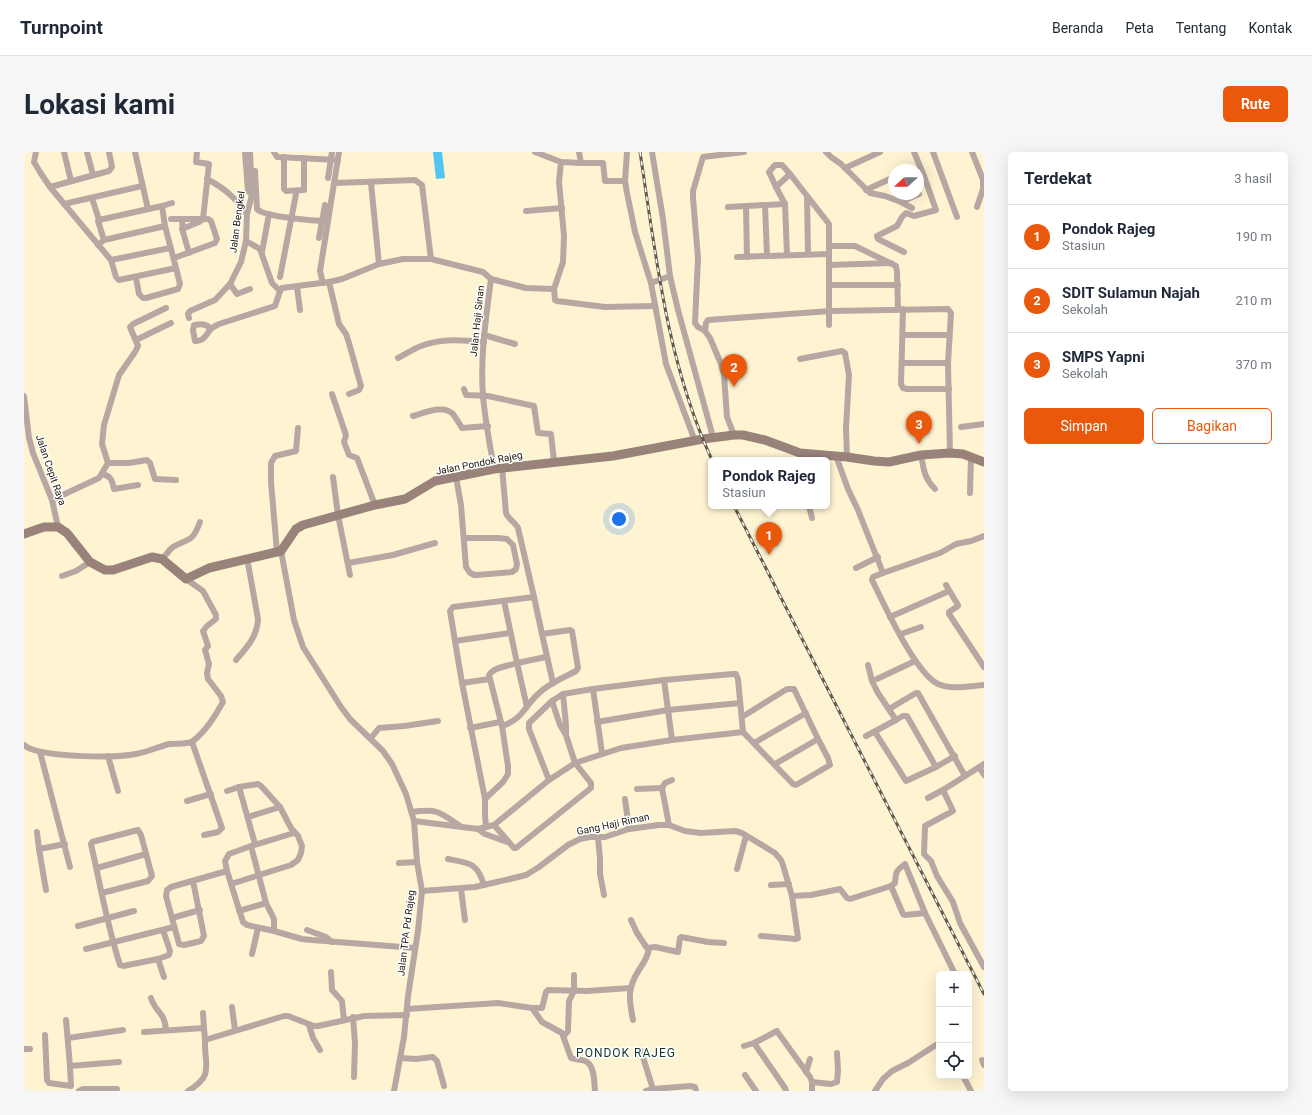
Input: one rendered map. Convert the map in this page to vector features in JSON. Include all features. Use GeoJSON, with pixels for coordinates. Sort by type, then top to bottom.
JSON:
{"type":"FeatureCollection","features":[{"type":"Feature","properties":{"kind":"main road","name":"Jalan Pondok Rajeg"},"geometry":{"type":"LineString","coordinates":[[279,552],[296,529],[303,525],[375,505],[405,499],[435,482],[498,468],[613,456],[712,437],[743,435],[765,440],[800,456],[836,456],[889,462],[921,455],[950,453],[963,454],[984,462]]}},
{"type":"Feature","properties":{"kind":"main road"},"geometry":{"type":"LineString","coordinates":[[24,534],[44,527],[58,527],[67,533],[90,562],[105,570],[113,570],[152,557],[162,559],[186,579],[209,568],[247,558],[279,552]]}},
{"type":"Feature","properties":{"kind":"street"},"geometry":{"type":"LineString","coordinates":[[36,152],[34,162],[50,187],[111,260],[116,277],[119,280],[136,278],[176,268]]}},
{"type":"Feature","properties":{"kind":"street"},"geometry":{"type":"LineString","coordinates":[[64,152],[71,181]]}},
{"type":"Feature","properties":{"kind":"street"},"geometry":{"type":"LineString","coordinates":[[87,152],[93,175]]}},
{"type":"Feature","properties":{"kind":"street"},"geometry":{"type":"LineString","coordinates":[[50,187],[109,171],[112,167],[108,152]]}},
{"type":"Feature","properties":{"kind":"street"},"geometry":{"type":"LineString","coordinates":[[135,152],[148,209]]}},
{"type":"Feature","properties":{"kind":"street"},"geometry":{"type":"LineString","coordinates":[[197,152],[196,162],[209,164],[204,219]]}},
{"type":"Feature","properties":{"kind":"street"},"geometry":{"type":"LineString","coordinates":[[245,152],[248,191],[252,195]]}},
{"type":"Feature","properties":{"kind":"street","name":"Jalan Bengkel"},"geometry":{"type":"LineString","coordinates":[[189,318],[188,314],[190,311],[215,300],[230,284],[241,262],[246,241],[247,214],[252,195],[250,152]]}},
{"type":"Feature","properties":{"kind":"street"},"geometry":{"type":"LineString","coordinates":[[274,152],[277,157],[338,160]]}},
{"type":"Feature","properties":{"kind":"street"},"geometry":{"type":"LineString","coordinates":[[328,178],[332,152]]}},
{"type":"Feature","properties":{"kind":"street"},"geometry":{"type":"LineString","coordinates":[[319,238],[335,183],[339,152]]}},
{"type":"Feature","properties":{"kind":"street"},"geometry":{"type":"LineString","coordinates":[[535,152],[562,162],[603,163],[605,181],[625,181]]}},
{"type":"Feature","properties":{"kind":"street"},"geometry":{"type":"LineString","coordinates":[[579,152],[580,163]]}},
{"type":"Feature","properties":{"kind":"street"},"geometry":{"type":"LineString","coordinates":[[627,152],[625,181],[635,232],[651,283],[666,364],[695,440]]}},
{"type":"Feature","properties":{"kind":"street"},"geometry":{"type":"LineString","coordinates":[[652,152],[663,219],[670,276],[712,437]]}},
{"type":"Feature","properties":{"kind":"street"},"geometry":{"type":"LineString","coordinates":[[734,435],[727,417],[724,375],[721,364],[705,330],[698,327],[695,323],[698,258],[693,198],[702,154],[744,152]]}},
{"type":"Feature","properties":{"kind":"street"},"geometry":{"type":"LineString","coordinates":[[826,152],[831,158],[841,164],[870,193],[902,202],[912,208]]}},
{"type":"Feature","properties":{"kind":"street"},"geometry":{"type":"LineString","coordinates":[[845,168],[880,152]]}},
{"type":"Feature","properties":{"kind":"street"},"geometry":{"type":"LineString","coordinates":[[904,252],[878,239],[877,236],[897,226],[902,216],[906,213],[914,216],[936,210],[914,152]]}},
{"type":"Feature","properties":{"kind":"street"},"geometry":{"type":"LineString","coordinates":[[933,152],[957,217]]}},
{"type":"Feature","properties":{"kind":"street"},"geometry":{"type":"LineString","coordinates":[[972,152],[983,180],[983,189],[977,207]]}},
{"type":"Feature","properties":{"kind":"street"},"geometry":{"type":"LineString","coordinates":[[284,157],[284,189],[286,191],[302,191],[304,189],[304,158]]}},
{"type":"Feature","properties":{"kind":"street"},"geometry":{"type":"LineString","coordinates":[[562,162],[559,182],[564,236],[563,262],[554,289],[554,300],[605,307],[655,306]]}},
{"type":"Feature","properties":{"kind":"street"},"geometry":{"type":"LineString","coordinates":[[787,255],[785,204],[770,172],[775,165],[782,165],[828,223],[829,325]]}},
{"type":"Feature","properties":{"kind":"street"},"geometry":{"type":"LineString","coordinates":[[254,167],[257,209],[261,212],[269,214],[325,221]]}},
{"type":"Feature","properties":{"kind":"street"},"geometry":{"type":"LineString","coordinates":[[776,187],[790,174]]}},
{"type":"Feature","properties":{"kind":"street"},"geometry":{"type":"LineString","coordinates":[[207,179],[220,186],[235,198],[247,214]]}},
{"type":"Feature","properties":{"kind":"street"},"geometry":{"type":"LineString","coordinates":[[335,183],[371,183],[415,180],[422,185],[431,259]]}},
{"type":"Feature","properties":{"kind":"street"},"geometry":{"type":"LineString","coordinates":[[866,190],[888,180]]}},
{"type":"Feature","properties":{"kind":"street"},"geometry":{"type":"LineString","coordinates":[[371,183],[379,264]]}},
{"type":"Feature","properties":{"kind":"street"},"geometry":{"type":"LineString","coordinates":[[64,204],[142,186]]}},
{"type":"Feature","properties":{"kind":"street"},"geometry":{"type":"LineString","coordinates":[[280,277],[296,194]]}},
{"type":"Feature","properties":{"kind":"street"},"geometry":{"type":"LineString","coordinates":[[807,197],[808,254]]}},
{"type":"Feature","properties":{"kind":"street"},"geometry":{"type":"LineString","coordinates":[[92,198],[104,240]]}},
{"type":"Feature","properties":{"kind":"street"},"geometry":{"type":"LineString","coordinates":[[902,202],[906,200]]}},
{"type":"Feature","properties":{"kind":"street"},"geometry":{"type":"LineString","coordinates":[[99,220],[172,203]]}},
{"type":"Feature","properties":{"kind":"street"},"geometry":{"type":"LineString","coordinates":[[728,207],[785,204]]}},
{"type":"Feature","properties":{"kind":"street"},"geometry":{"type":"LineString","coordinates":[[325,205],[325,221],[320,271],[326,283],[339,324],[346,334],[360,386],[359,390],[348,394]]}},
{"type":"Feature","properties":{"kind":"street"},"geometry":{"type":"LineString","coordinates":[[765,205],[767,256]]}},
{"type":"Feature","properties":{"kind":"street"},"geometry":{"type":"LineString","coordinates":[[136,278],[139,294],[143,298],[178,289],[180,284],[170,248],[162,206]]}},
{"type":"Feature","properties":{"kind":"street"},"geometry":{"type":"LineString","coordinates":[[746,206],[747,256]]}},
{"type":"Feature","properties":{"kind":"street"},"geometry":{"type":"LineString","coordinates":[[526,211],[562,208]]}},
{"type":"Feature","properties":{"kind":"street"},"geometry":{"type":"LineString","coordinates":[[262,252],[269,214]]}},
{"type":"Feature","properties":{"kind":"street"},"geometry":{"type":"LineString","coordinates":[[170,219],[204,219],[211,221],[217,239],[215,243],[174,258]]}},
{"type":"Feature","properties":{"kind":"street"},"geometry":{"type":"LineString","coordinates":[[182,219],[182,229],[189,253]]}},
{"type":"Feature","properties":{"kind":"street"},"geometry":{"type":"LineString","coordinates":[[182,229],[204,219]]}},
{"type":"Feature","properties":{"kind":"street"},"geometry":{"type":"LineString","coordinates":[[98,245],[104,240],[165,226]]}},
{"type":"Feature","properties":{"kind":"street"},"geometry":{"type":"LineString","coordinates":[[211,329],[219,324],[274,306],[280,291],[272,284],[260,249],[246,241]]}},
{"type":"Feature","properties":{"kind":"street"},"geometry":{"type":"LineString","coordinates":[[829,246],[855,246],[896,266],[904,335],[901,384],[903,388],[907,389],[949,389]]}},
{"type":"Feature","properties":{"kind":"street"},"geometry":{"type":"LineString","coordinates":[[111,260],[170,248]]}},
{"type":"Feature","properties":{"kind":"street"},"geometry":{"type":"LineString","coordinates":[[737,257],[829,254]]}},
{"type":"Feature","properties":{"kind":"street","name":"Jalan Haji Sinan"},"geometry":{"type":"LineString","coordinates":[[280,291],[282,288],[342,280],[379,264],[402,259],[431,259],[483,272],[491,279],[482,367],[483,396],[506,513],[518,528],[553,683]]}},
{"type":"Feature","properties":{"kind":"street"},"geometry":{"type":"LineString","coordinates":[[829,265],[892,263]]}},
{"type":"Feature","properties":{"kind":"street"},"geometry":{"type":"LineString","coordinates":[[651,283],[670,276]]}},
{"type":"Feature","properties":{"kind":"street"},"geometry":{"type":"LineString","coordinates":[[491,279],[526,288],[554,289]]}},
{"type":"Feature","properties":{"kind":"street"},"geometry":{"type":"LineString","coordinates":[[230,284],[237,294],[250,289]]}},
{"type":"Feature","properties":{"kind":"street"},"geometry":{"type":"LineString","coordinates":[[829,285],[898,285]]}},
{"type":"Feature","properties":{"kind":"street"},"geometry":{"type":"LineString","coordinates":[[297,287],[300,310]]}},
{"type":"Feature","properties":{"kind":"street"},"geometry":{"type":"LineString","coordinates":[[52,500],[98,478],[102,474],[108,463],[102,444],[104,425],[119,375],[138,346],[130,327],[133,324],[166,308]]}},
{"type":"Feature","properties":{"kind":"street"},"geometry":{"type":"LineString","coordinates":[[705,330],[708,320],[830,311],[948,309],[951,313],[948,363],[950,453]]}},
{"type":"Feature","properties":{"kind":"street"},"geometry":{"type":"LineString","coordinates":[[136,340],[171,323]]}},
{"type":"Feature","properties":{"kind":"street"},"geometry":{"type":"LineString","coordinates":[[904,335],[949,335]]}},
{"type":"Feature","properties":{"kind":"street"},"geometry":{"type":"LineString","coordinates":[[398,358],[420,346],[435,341],[484,338],[515,344]]}},
{"type":"Feature","properties":{"kind":"street"},"geometry":{"type":"LineString","coordinates":[[800,359],[842,351],[845,352],[849,375],[846,428],[847,457]]}},
{"type":"Feature","properties":{"kind":"street"},"geometry":{"type":"LineString","coordinates":[[902,363],[948,363]]}},
{"type":"Feature","properties":{"kind":"street"},"geometry":{"type":"LineString","coordinates":[[464,389],[466,395],[483,396],[534,406],[538,433],[552,434],[554,462]]}},
{"type":"Feature","properties":{"kind":"street"},"geometry":{"type":"LineString","coordinates":[[332,394],[346,435],[344,442],[349,455],[357,458],[375,505]]}},
{"type":"Feature","properties":{"kind":"street","name":"Jalan Cepit Raya"},"geometry":{"type":"LineString","coordinates":[[24,396],[25,419],[29,438],[33,453],[52,500],[58,527]]}},
{"type":"Feature","properties":{"kind":"street"},"geometry":{"type":"LineString","coordinates":[[413,416],[437,409],[447,410],[453,414],[462,428],[488,426]]}},
{"type":"Feature","properties":{"kind":"street"},"geometry":{"type":"LineString","coordinates":[[961,427],[984,424]]}},
{"type":"Feature","properties":{"kind":"street","name":"Jalan TPA Pd Rajeg"},"geometry":{"type":"LineString","coordinates":[[298,428],[296,451],[274,456],[271,463],[271,482],[279,552],[294,620],[303,647],[341,707],[383,751],[392,764],[401,782],[414,821],[417,862],[422,891],[401,1058],[394,1091]]}},
{"type":"Feature","properties":{"kind":"street"},"geometry":{"type":"LineString","coordinates":[[921,455],[928,482],[935,489]]}},
{"type":"Feature","properties":{"kind":"street"},"geometry":{"type":"LineString","coordinates":[[836,456],[848,489],[878,557],[883,573]]}},
{"type":"Feature","properties":{"kind":"street"},"geometry":{"type":"LineString","coordinates":[[970,493],[971,457]]}},
{"type":"Feature","properties":{"kind":"street"},"geometry":{"type":"LineString","coordinates":[[108,463],[130,463],[147,460],[150,463],[155,479],[176,480]]}},
{"type":"Feature","properties":{"kind":"street"},"geometry":{"type":"LineString","coordinates":[[102,474],[109,476],[112,479],[114,490],[138,485]]}},
{"type":"Feature","properties":{"kind":"street"},"geometry":{"type":"LineString","coordinates":[[333,477],[338,515],[350,575]]}},
{"type":"Feature","properties":{"kind":"street"},"geometry":{"type":"LineString","coordinates":[[456,477],[464,538],[466,567],[470,574],[477,576],[512,572],[516,569],[517,564],[513,545],[507,539],[464,538]]}},
{"type":"Feature","properties":{"kind":"street"},"geometry":{"type":"LineString","coordinates":[[810,509],[812,518]]}},
{"type":"Feature","properties":{"kind":"street"},"geometry":{"type":"LineString","coordinates":[[162,559],[172,547],[191,539],[200,522]]}},
{"type":"Feature","properties":{"kind":"street"},"geometry":{"type":"LineString","coordinates":[[984,536],[971,541],[956,544],[940,553],[872,578],[890,617],[927,676],[941,684],[955,687],[984,685]]}},
{"type":"Feature","properties":{"kind":"street"},"geometry":{"type":"LineString","coordinates":[[348,563],[393,555],[435,543]]}},
{"type":"Feature","properties":{"kind":"street"},"geometry":{"type":"LineString","coordinates":[[856,568],[878,557]]}},
{"type":"Feature","properties":{"kind":"street"},"geometry":{"type":"LineString","coordinates":[[236,660],[252,640],[257,627],[258,619],[247,558]]}},
{"type":"Feature","properties":{"kind":"street"},"geometry":{"type":"LineString","coordinates":[[62,576],[76,571],[90,562]]}},
{"type":"Feature","properties":{"kind":"street"},"geometry":{"type":"LineString","coordinates":[[24,745],[27,748],[40,752],[91,757],[136,754],[170,744],[192,742],[208,725],[223,702],[221,696],[208,679],[207,673],[209,664],[204,650],[208,646],[204,631],[207,626],[216,619],[216,615],[203,591],[186,579]]}},
{"type":"Feature","properties":{"kind":"street"},"geometry":{"type":"LineString","coordinates":[[890,617],[947,588],[958,605],[949,612],[949,614],[984,667]]}},
{"type":"Feature","properties":{"kind":"street"},"geometry":{"type":"LineString","coordinates":[[486,827],[485,799],[470,728],[450,611],[453,607],[534,597]]}},
{"type":"Feature","properties":{"kind":"street"},"geometry":{"type":"LineString","coordinates":[[504,601],[527,707]]}},
{"type":"Feature","properties":{"kind":"street"},"geometry":{"type":"LineString","coordinates":[[901,634],[921,627]]}},
{"type":"Feature","properties":{"kind":"street"},"geometry":{"type":"LineString","coordinates":[[470,728],[511,723],[519,717],[538,694],[553,683],[576,671],[578,668],[572,631],[542,634]]}},
{"type":"Feature","properties":{"kind":"street"},"geometry":{"type":"LineString","coordinates":[[455,640],[510,634]]}},
{"type":"Feature","properties":{"kind":"street"},"geometry":{"type":"LineString","coordinates":[[485,799],[503,782],[508,774],[501,724],[490,679],[490,672],[517,663],[546,657]]}},
{"type":"Feature","properties":{"kind":"street"},"geometry":{"type":"LineString","coordinates":[[877,679],[916,660]]}},
{"type":"Feature","properties":{"kind":"street"},"geometry":{"type":"LineString","coordinates":[[868,665],[872,681],[878,693],[896,720]]}},
{"type":"Feature","properties":{"kind":"street"},"geometry":{"type":"LineString","coordinates":[[549,780],[529,726],[531,722],[552,701],[563,694],[664,680],[736,674],[738,679],[743,732],[793,784],[796,785],[829,767],[831,763],[794,689],[789,688],[742,717]]}},
{"type":"Feature","properties":{"kind":"street"},"geometry":{"type":"LineString","coordinates":[[462,683],[490,679]]}},
{"type":"Feature","properties":{"kind":"street"},"geometry":{"type":"LineString","coordinates":[[664,680],[672,740]]}},
{"type":"Feature","properties":{"kind":"street"},"geometry":{"type":"LineString","coordinates":[[593,689],[602,753]]}},
{"type":"Feature","properties":{"kind":"street"},"geometry":{"type":"LineString","coordinates":[[889,709],[918,693],[965,776]]}},
{"type":"Feature","properties":{"kind":"street"},"geometry":{"type":"LineString","coordinates":[[563,694],[566,735]]}},
{"type":"Feature","properties":{"kind":"street"},"geometry":{"type":"LineString","coordinates":[[494,825],[514,848],[519,847],[592,788],[591,783],[575,763],[566,735],[560,726],[552,701]]}},
{"type":"Feature","properties":{"kind":"street"},"geometry":{"type":"LineString","coordinates":[[597,722],[668,710],[740,703]]}},
{"type":"Feature","properties":{"kind":"street"},"geometry":{"type":"LineString","coordinates":[[754,743],[806,713]]}},
{"type":"Feature","properties":{"kind":"street"},"geometry":{"type":"LineString","coordinates":[[866,736],[903,716],[907,716],[936,767]]}},
{"type":"Feature","properties":{"kind":"street"},"geometry":{"type":"LineString","coordinates":[[371,738],[379,728],[438,721]]}},
{"type":"Feature","properties":{"kind":"street"},"geometry":{"type":"LineString","coordinates":[[414,821],[478,829],[494,825],[549,780],[575,763],[621,748],[672,740],[743,732]]}},
{"type":"Feature","properties":{"kind":"street"},"geometry":{"type":"LineString","coordinates":[[875,732],[906,781],[936,767],[954,756]]}},
{"type":"Feature","properties":{"kind":"street"},"geometry":{"type":"LineString","coordinates":[[775,764],[818,739]]}},
{"type":"Feature","properties":{"kind":"street"},"geometry":{"type":"LineString","coordinates":[[192,742],[222,828],[218,832],[204,835]]}},
{"type":"Feature","properties":{"kind":"street"},"geometry":{"type":"LineString","coordinates":[[40,752],[70,867]]}},
{"type":"Feature","properties":{"kind":"street"},"geometry":{"type":"LineString","coordinates":[[108,756],[118,791]]}},
{"type":"Feature","properties":{"kind":"street"},"geometry":{"type":"LineString","coordinates":[[928,798],[981,766],[984,775]]}},
{"type":"Feature","properties":{"kind":"street"},"geometry":{"type":"LineString","coordinates":[[670,825],[662,788],[666,782],[672,780]]}},
{"type":"Feature","properties":{"kind":"street"},"geometry":{"type":"LineString","coordinates":[[227,791],[258,784],[262,786],[280,807],[294,833],[298,836],[302,846],[298,860],[292,865],[231,884]]}},
{"type":"Feature","properties":{"kind":"street"},"geometry":{"type":"LineString","coordinates":[[239,788],[248,817],[266,903],[274,919],[274,930]]}},
{"type":"Feature","properties":{"kind":"street"},"geometry":{"type":"LineString","coordinates":[[637,789],[662,788]]}},
{"type":"Feature","properties":{"kind":"street"},"geometry":{"type":"LineString","coordinates":[[943,790],[953,812],[924,827],[924,854],[931,861],[937,876],[953,902],[960,923],[984,967]]}},
{"type":"Feature","properties":{"kind":"street"},"geometry":{"type":"LineString","coordinates":[[188,802],[211,794]]}},
{"type":"Feature","properties":{"kind":"street"},"geometry":{"type":"LineString","coordinates":[[625,799],[629,829]]}},
{"type":"Feature","properties":{"kind":"street"},"geometry":{"type":"LineString","coordinates":[[248,817],[280,807]]}},
{"type":"Feature","properties":{"kind":"street"},"geometry":{"type":"LineString","coordinates":[[412,812],[425,810],[437,811],[461,827]]}},
{"type":"Feature","properties":{"kind":"street","name":"Gang Haji Riman"},"geometry":{"type":"LineString","coordinates":[[422,891],[461,889],[484,885],[526,874],[539,867],[568,845],[584,838],[605,837],[629,829],[659,824],[670,825],[685,831],[701,833],[729,830],[746,836],[775,853],[783,865],[789,884],[798,938],[761,936]]}},
{"type":"Feature","properties":{"kind":"street"},"geometry":{"type":"LineString","coordinates":[[478,829],[485,834],[509,842]]}},
{"type":"Feature","properties":{"kind":"street"},"geometry":{"type":"LineString","coordinates":[[102,893],[150,880],[152,876],[140,832],[136,830],[92,842],[102,893],[113,943],[121,966],[168,956],[170,954],[170,948],[163,930]]}},
{"type":"Feature","properties":{"kind":"street"},"geometry":{"type":"LineString","coordinates":[[37,832],[46,890]]}},
{"type":"Feature","properties":{"kind":"street"},"geometry":{"type":"LineString","coordinates":[[294,833],[229,854],[225,861],[227,871],[243,922],[258,928],[274,930],[302,939],[415,948]]}},
{"type":"Feature","properties":{"kind":"street"},"geometry":{"type":"LineString","coordinates":[[736,869],[746,836]]}},
{"type":"Feature","properties":{"kind":"street"},"geometry":{"type":"LineString","coordinates":[[598,838],[600,874],[604,895]]}},
{"type":"Feature","properties":{"kind":"street"},"geometry":{"type":"LineString","coordinates":[[39,849],[65,844]]}},
{"type":"Feature","properties":{"kind":"street"},"geometry":{"type":"LineString","coordinates":[[97,868],[146,854]]}},
{"type":"Feature","properties":{"kind":"street"},"geometry":{"type":"LineString","coordinates":[[448,859],[473,865],[479,872],[484,885]]}},
{"type":"Feature","properties":{"kind":"street"},"geometry":{"type":"LineString","coordinates":[[399,863],[417,862]]}},
{"type":"Feature","properties":{"kind":"street"},"geometry":{"type":"LineString","coordinates":[[792,896],[812,895],[840,889],[846,898],[850,899],[891,886],[895,882],[895,874],[897,870],[905,864],[925,913],[954,971]]}},
{"type":"Feature","properties":{"kind":"street"},"geometry":{"type":"LineString","coordinates":[[193,881],[204,936],[201,941],[181,945],[174,927],[166,896],[167,890],[171,887],[227,871]]}},
{"type":"Feature","properties":{"kind":"street"},"geometry":{"type":"LineString","coordinates":[[771,884],[789,884]]}},
{"type":"Feature","properties":{"kind":"street"},"geometry":{"type":"LineString","coordinates":[[891,886],[905,916],[925,913]]}},
{"type":"Feature","properties":{"kind":"street"},"geometry":{"type":"LineString","coordinates":[[461,889],[465,920]]}},
{"type":"Feature","properties":{"kind":"street"},"geometry":{"type":"LineString","coordinates":[[239,911],[266,903]]}},
{"type":"Feature","properties":{"kind":"street"},"geometry":{"type":"LineString","coordinates":[[172,918],[200,910]]}},
{"type":"Feature","properties":{"kind":"street"},"geometry":{"type":"LineString","coordinates":[[78,926],[134,912]]}},
{"type":"Feature","properties":{"kind":"street"},"geometry":{"type":"LineString","coordinates":[[631,920],[647,948],[655,947],[678,952],[681,937],[708,942],[724,942]]}},
{"type":"Feature","properties":{"kind":"street"},"geometry":{"type":"LineString","coordinates":[[86,949],[174,927]]}},
{"type":"Feature","properties":{"kind":"street"},"geometry":{"type":"LineString","coordinates":[[252,954],[258,928]]}},
{"type":"Feature","properties":{"kind":"street"},"geometry":{"type":"LineString","coordinates":[[307,930],[326,937],[332,942]]}},
{"type":"Feature","properties":{"kind":"street"},"geometry":{"type":"LineString","coordinates":[[633,1020],[629,998],[630,988],[638,970],[648,956],[649,948]]}},
{"type":"Feature","properties":{"kind":"street"},"geometry":{"type":"LineString","coordinates":[[158,959],[164,977]]}},
{"type":"Feature","properties":{"kind":"street"},"geometry":{"type":"LineString","coordinates":[[330,972],[332,990],[342,1001],[344,1020]]}},
{"type":"Feature","properties":{"kind":"street"},"geometry":{"type":"LineString","coordinates":[[564,1036],[568,1028],[569,1001],[574,991],[574,975]]}},
{"type":"Feature","properties":{"kind":"street"},"geometry":{"type":"LineString","coordinates":[[205,1040],[281,1016],[293,1017],[309,1025],[318,1026],[373,1015],[498,1004],[532,1008],[543,1007],[546,992],[548,990],[594,991],[630,988]]}},
{"type":"Feature","properties":{"kind":"street"},"geometry":{"type":"LineString","coordinates":[[151,998],[152,1004],[164,1017],[166,1030]]}},
{"type":"Feature","properties":{"kind":"street"},"geometry":{"type":"LineString","coordinates":[[232,1007],[235,1030]]}},
{"type":"Feature","properties":{"kind":"street"},"geometry":{"type":"LineString","coordinates":[[532,1008],[542,1022],[560,1031],[564,1036],[570,1058],[586,1061],[591,1066],[595,1091]]}},
{"type":"Feature","properties":{"kind":"street"},"geometry":{"type":"LineString","coordinates":[[188,1091],[198,1085],[205,1077],[206,1072],[203,1013]]}},
{"type":"Feature","properties":{"kind":"street"},"geometry":{"type":"LineString","coordinates":[[353,1018],[355,1043],[354,1077]]}},
{"type":"Feature","properties":{"kind":"street"},"geometry":{"type":"LineString","coordinates":[[46,1035],[48,1082],[51,1084],[72,1088],[66,1020]]}},
{"type":"Feature","properties":{"kind":"street"},"geometry":{"type":"LineString","coordinates":[[309,1025],[313,1038],[320,1050]]}},
{"type":"Feature","properties":{"kind":"street"},"geometry":{"type":"LineString","coordinates":[[144,1032],[204,1028]]}},
{"type":"Feature","properties":{"kind":"street"},"geometry":{"type":"LineString","coordinates":[[68,1038],[123,1030]]}},
{"type":"Feature","properties":{"kind":"street"},"geometry":{"type":"LineString","coordinates":[[744,1046],[778,1033],[812,1082],[812,1091]]}},
{"type":"Feature","properties":{"kind":"street"},"geometry":{"type":"LineString","coordinates":[[754,1043],[786,1091]]}},
{"type":"Feature","properties":{"kind":"street"},"geometry":{"type":"LineString","coordinates":[[875,1091],[883,1079],[892,1071],[908,1063],[936,1045]]}},
{"type":"Feature","properties":{"kind":"street"},"geometry":{"type":"LineString","coordinates":[[641,1051],[653,1089]]}},
{"type":"Feature","properties":{"kind":"street"},"geometry":{"type":"LineString","coordinates":[[812,1082],[831,1084],[836,1082],[838,1070],[837,1053]]}},
{"type":"Feature","properties":{"kind":"street"},"geometry":{"type":"LineString","coordinates":[[401,1058],[416,1059],[433,1057],[437,1061],[444,1086]]}},
{"type":"Feature","properties":{"kind":"street"},"geometry":{"type":"LineString","coordinates":[[806,1072],[810,1059]]}},
{"type":"Feature","properties":{"kind":"street"},"geometry":{"type":"LineString","coordinates":[[70,1066],[119,1062]]}},
{"type":"Feature","properties":{"kind":"street"},"geometry":{"type":"LineString","coordinates":[[745,1075],[756,1091]]}},
{"type":"Feature","properties":{"kind":"street"},"geometry":{"type":"LineString","coordinates":[[964,1079],[970,1091]]}},
{"type":"Feature","properties":{"kind":"street"},"geometry":{"type":"LineString","coordinates":[[646,1091],[690,1086],[694,1087],[696,1091]]}},
{"type":"Feature","properties":{"kind":"street"},"geometry":{"type":"LineString","coordinates":[[79,1091],[83,1089],[117,1089]]}},
{"type":"Feature","properties":{"kind":"water"},"geometry":{"type":"Polygon","coordinates":[[[433,152],[442,152],[445,178],[436,179],[433,152]]]}},
{"type":"Feature","properties":{"kind":"railway"},"geometry":{"type":"LineString","coordinates":[[640,152],[665,309],[684,386],[711,457]]}},
{"type":"Feature","properties":{"kind":"railway"},"geometry":{"type":"LineString","coordinates":[[736,509],[984,994]]}},
{"type":"Feature","properties":{"kind":"place","name":"SDIT Sulamun Najah"},"geometry":{"type":"Point","coordinates":[734,387]}},
{"type":"Feature","properties":{"kind":"place","name":"SMPS Yapni"},"geometry":{"type":"Point","coordinates":[919,444]}},
{"type":"Feature","properties":{"kind":"place","name":"Pondok Rajeg"},"geometry":{"type":"Point","coordinates":[769,555]}},
{"type":"Feature","properties":{"kind":"district","name":"PONDOK RAJEG"},"geometry":{"type":"Point","coordinates":[626,1053]}}]}
